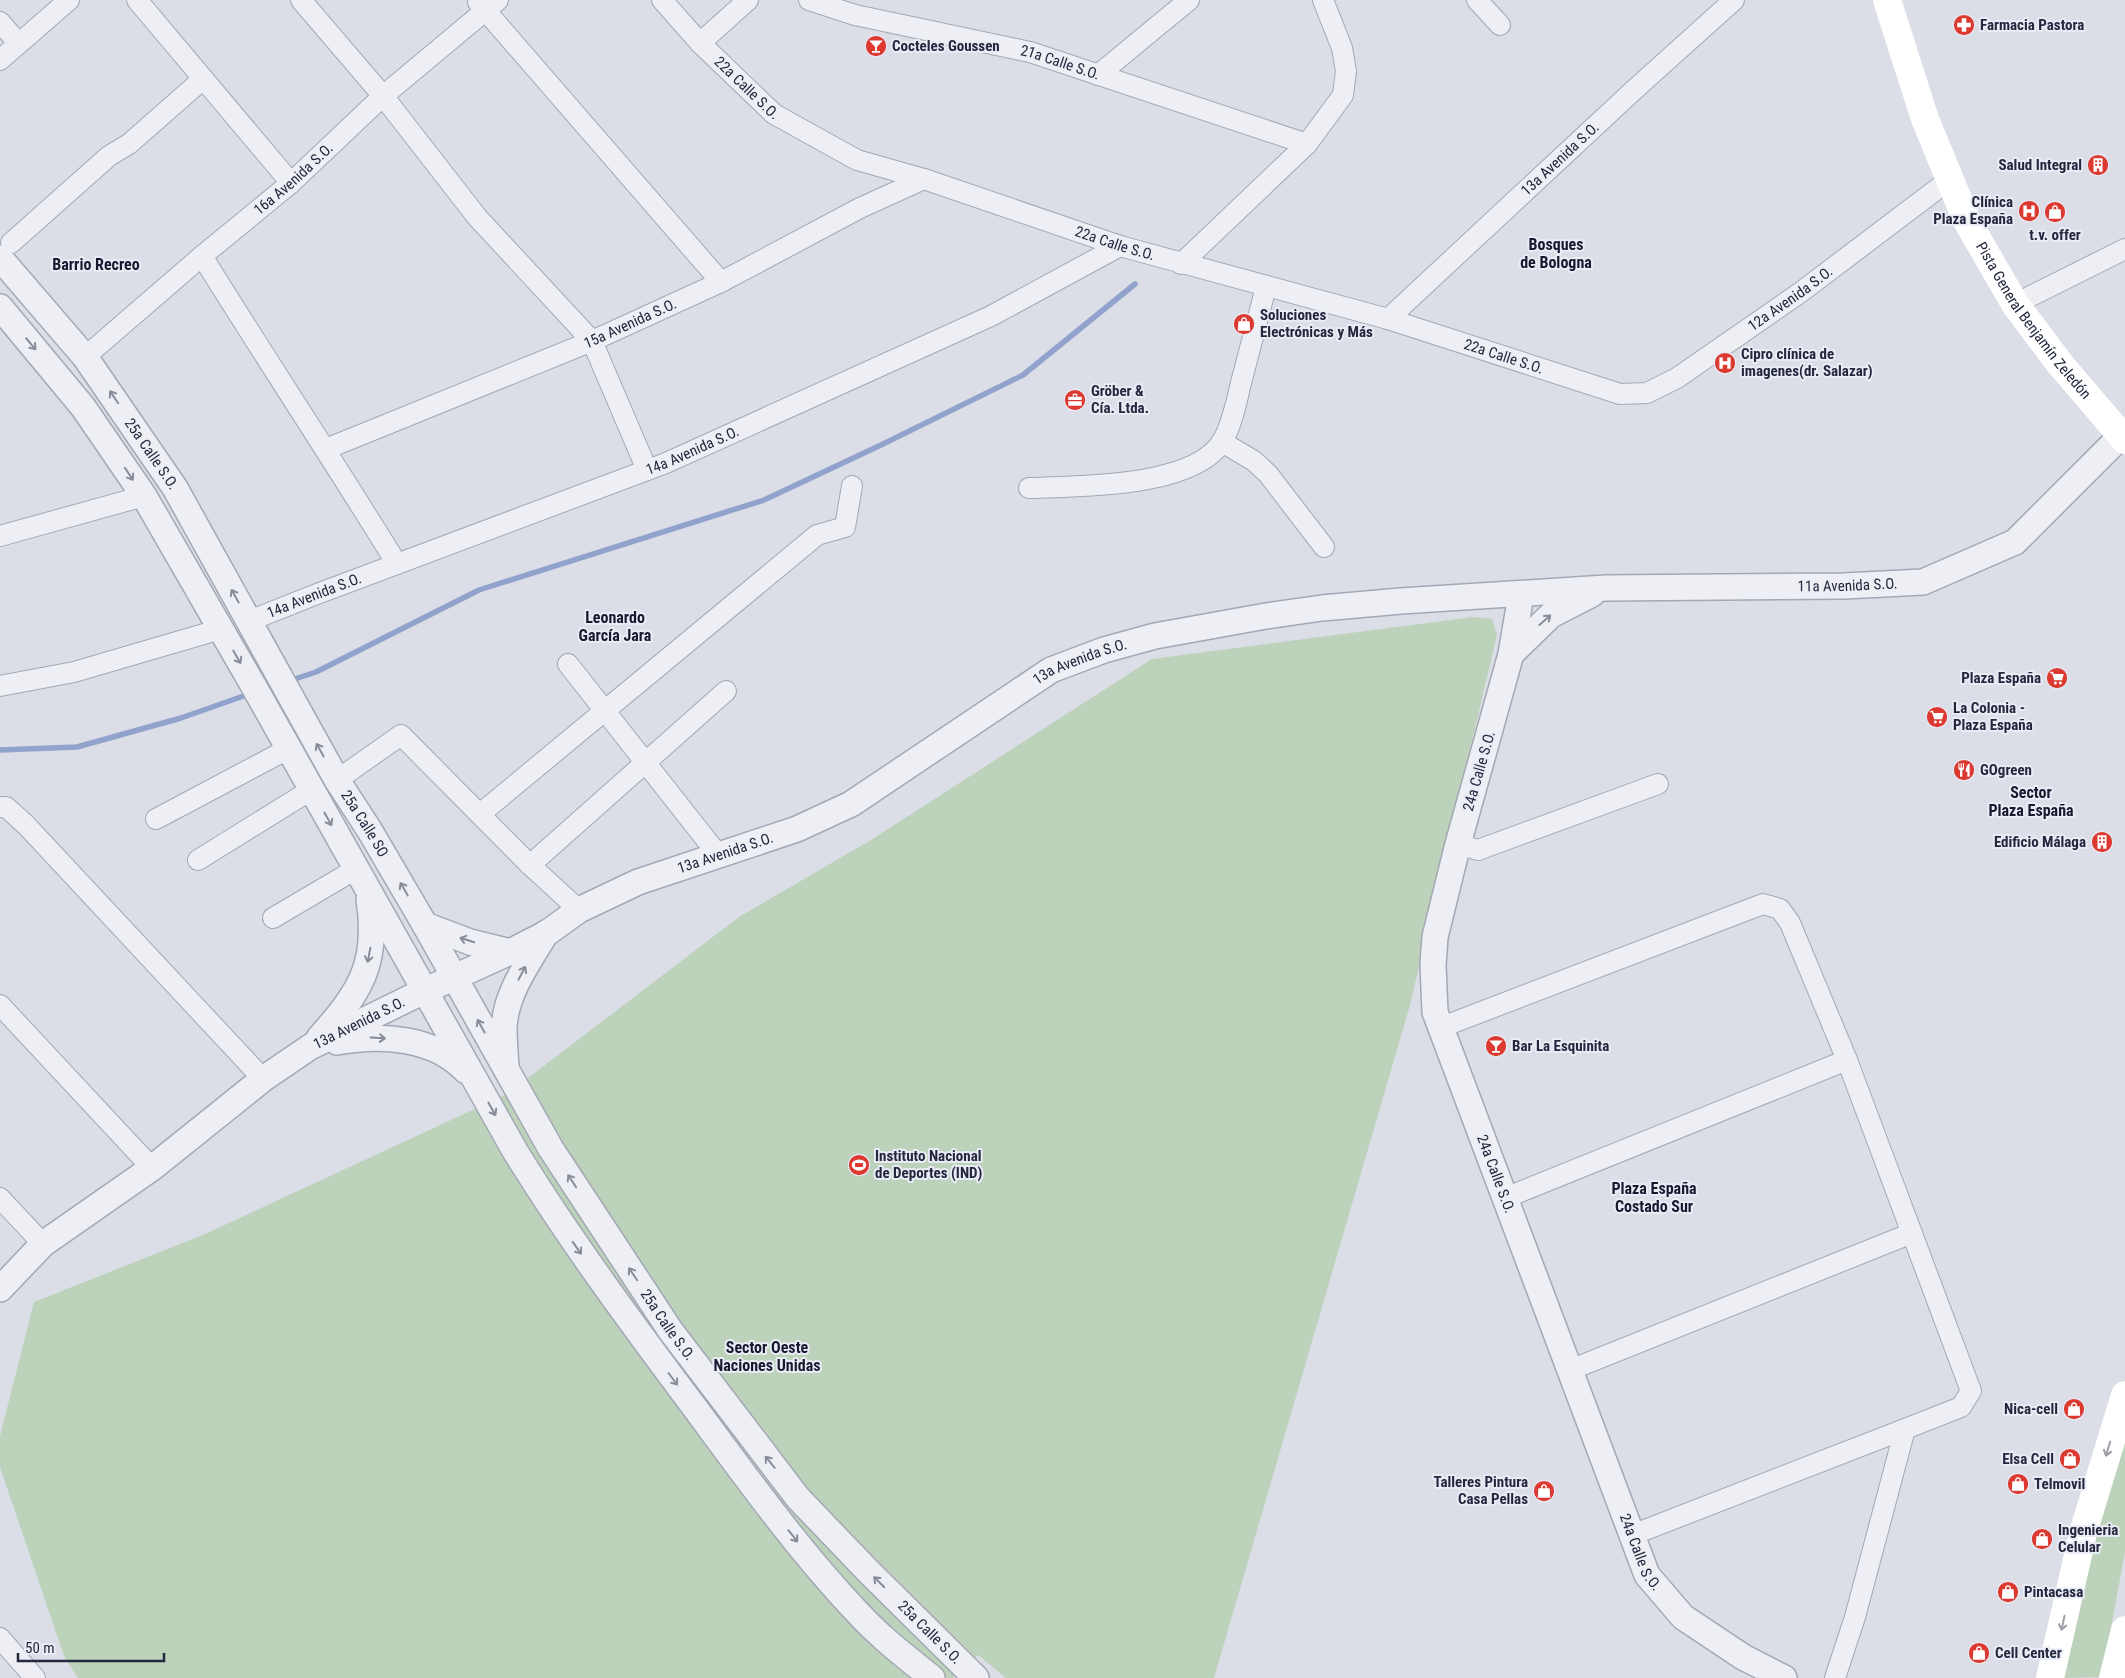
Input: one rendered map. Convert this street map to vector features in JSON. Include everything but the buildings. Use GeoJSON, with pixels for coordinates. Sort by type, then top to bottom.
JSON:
{"type":"FeatureCollection","features":[{"type":"Feature","properties":{"kind":"main road","name":"Pista General Benjamín Zeledón"},"geometry":{"type":"LineString","coordinates":[[1887,0],[1925,119],[1967,221],[2014,304],[2060,364],[2124,437]]}},
{"type":"Feature","properties":{"kind":"main road"},"geometry":{"type":"LineString","coordinates":[[2050,1678],[2083,1533],[2125,1395]]}},
{"type":"Feature","properties":{"kind":"main road"},"geometry":{"type":"LineString","coordinates":[[2113,1678],[2125,1630]]}},
{"type":"Feature","properties":{"kind":"street"},"geometry":{"type":"LineString","coordinates":[[0,60],[69,0]]}},
{"type":"Feature","properties":{"kind":"street"},"geometry":{"type":"LineString","coordinates":[[137,0],[291,183]]}},
{"type":"Feature","properties":{"kind":"street"},"geometry":{"type":"LineString","coordinates":[[301,0],[383,96],[477,217],[592,341],[647,470]]}},
{"type":"Feature","properties":{"kind":"street","name":"22a Calle S.O."},"geometry":{"type":"LineString","coordinates":[[662,0],[700,43],[774,114],[857,160],[924,179],[1120,246],[1388,319],[1620,394]]}},
{"type":"Feature","properties":{"kind":"street"},"geometry":{"type":"LineString","coordinates":[[700,43],[748,0]]}},
{"type":"Feature","properties":{"kind":"street","name":"21a Calle S.O."},"geometry":{"type":"LineString","coordinates":[[809,0],[854,15],[1030,52],[1307,144]]}},
{"type":"Feature","properties":{"kind":"street"},"geometry":{"type":"LineString","coordinates":[[1098,75],[1189,0]]}},
{"type":"Feature","properties":{"kind":"street"},"geometry":{"type":"LineString","coordinates":[[1181,264],[1307,144],[1343,95],[1346,71],[1342,48],[1323,0]]}},
{"type":"Feature","properties":{"kind":"street"},"geometry":{"type":"LineString","coordinates":[[1477,0],[1500,25]]}},
{"type":"Feature","properties":{"kind":"street","name":"13a Avenida S.O."},"geometry":{"type":"LineString","coordinates":[[1388,319],[1634,90],[1734,0]]}},
{"type":"Feature","properties":{"kind":"street"},"geometry":{"type":"LineString","coordinates":[[486,3],[721,282]]}},
{"type":"Feature","properties":{"kind":"street","name":"16a Avenida S.O."},"geometry":{"type":"LineString","coordinates":[[85,356],[291,183],[383,96],[486,3]]}},
{"type":"Feature","properties":{"kind":"street"},"geometry":{"type":"LineString","coordinates":[[0,22],[18,43]]}},
{"type":"Feature","properties":{"kind":"street"},"geometry":{"type":"LineString","coordinates":[[6,251],[109,156],[129,144],[203,79]]}},
{"type":"Feature","properties":{"kind":"street","name":"15a Avenida S.O."},"geometry":{"type":"LineString","coordinates":[[326,449],[592,341],[721,282],[860,208],[924,179]]}},
{"type":"Feature","properties":{"kind":"street","name":"12a Avenida S.O."},"geometry":{"type":"LineString","coordinates":[[1620,394],[1648,393],[1677,378],[1801,292],[1949,180]]}},
{"type":"Feature","properties":{"kind":"street","name":"14a Avenida S.O."},"geometry":{"type":"LineString","coordinates":[[249,621],[676,459],[991,316],[1120,246]]}},
{"type":"Feature","properties":{"kind":"street"},"geometry":{"type":"LineString","coordinates":[[2014,304],[2125,249]]}},
{"type":"Feature","properties":{"kind":"street","name":"25a Calle S.O."},"geometry":{"type":"LineString","coordinates":[[6,251],[85,356],[175,488],[276,669]]}},
{"type":"Feature","properties":{"kind":"street"},"geometry":{"type":"LineString","coordinates":[[202,256],[256,344],[326,449],[397,564]]}},
{"type":"Feature","properties":{"kind":"street"},"geometry":{"type":"LineString","coordinates":[[1029,488],[1141,481],[1189,467],[1202,461],[1222,442],[1232,416],[1266,287]]}},
{"type":"Feature","properties":{"kind":"street","name":"25a Calle S.O."},"geometry":{"type":"LineString","coordinates":[[0,307],[83,407],[144,496],[253,685]]}},
{"type":"Feature","properties":{"kind":"street","name":"11a Avenida S.O."},"geometry":{"type":"LineString","coordinates":[[1521,595],[1606,588],[1844,586],[1923,582],[2015,542],[2124,437]]}},
{"type":"Feature","properties":{"kind":"street"},"geometry":{"type":"LineString","coordinates":[[1222,442],[1254,460],[1268,474],[1324,547]]}},
{"type":"Feature","properties":{"kind":"street"},"geometry":{"type":"LineString","coordinates":[[480,814],[817,535],[845,527],[852,486]]}},
{"type":"Feature","properties":{"kind":"street"},"geometry":{"type":"LineString","coordinates":[[0,536],[144,496]]}},
{"type":"Feature","properties":{"kind":"street"},"geometry":{"type":"LineString","coordinates":[[1511,654],[1550,615],[1606,588]]}},
{"type":"Feature","properties":{"kind":"street","name":"13a Avenida S.O."},"geometry":{"type":"LineString","coordinates":[[0,1289],[43,1244],[152,1168],[263,1079],[310,1047],[424,991],[510,952],[547,933],[579,910],[638,882],[685,865],[720,856],[797,828],[851,804],[1052,670],[1104,650],[1155,636],[1275,614],[1401,601],[1521,595]]}},
{"type":"Feature","properties":{"kind":"street","name":"24a Calle S.O."},"geometry":{"type":"LineString","coordinates":[[1521,595],[1511,654],[1458,844],[1435,937],[1433,966],[1435,1012],[1647,1575],[1683,1617],[1743,1657],[1784,1678]]}},
{"type":"Feature","properties":{"kind":"street"},"geometry":{"type":"LineString","coordinates":[[0,686],[74,672],[221,629]]}},
{"type":"Feature","properties":{"kind":"street"},"geometry":{"type":"LineString","coordinates":[[568,664],[720,856]]}},
{"type":"Feature","properties":{"kind":"street","name":"25a Calle SO"},"geometry":{"type":"LineString","coordinates":[[276,669],[337,780],[370,831],[454,977]]}},
{"type":"Feature","properties":{"kind":"street","name":"25a Calle SO"},"geometry":{"type":"LineString","coordinates":[[253,685],[424,991]]}},
{"type":"Feature","properties":{"kind":"street"},"geometry":{"type":"LineString","coordinates":[[530,865],[726,691]]}},
{"type":"Feature","properties":{"kind":"street"},"geometry":{"type":"LineString","coordinates":[[337,780],[401,735],[530,865],[579,910]]}},
{"type":"Feature","properties":{"kind":"street"},"geometry":{"type":"LineString","coordinates":[[156,820],[288,749]]}},
{"type":"Feature","properties":{"kind":"street"},"geometry":{"type":"LineString","coordinates":[[1458,844],[1478,850],[1658,784]]}},
{"type":"Feature","properties":{"kind":"street"},"geometry":{"type":"LineString","coordinates":[[198,860],[311,790]]}},
{"type":"Feature","properties":{"kind":"street"},"geometry":{"type":"LineString","coordinates":[[3,807],[26,825],[263,1079]]}},
{"type":"Feature","properties":{"kind":"street"},"geometry":{"type":"LineString","coordinates":[[273,918],[362,879],[372,938],[366,970],[355,994],[310,1047]]}},
{"type":"Feature","properties":{"kind":"street"},"geometry":{"type":"LineString","coordinates":[[1442,1027],[1763,904],[1780,909],[1790,923],[1847,1060],[1912,1233],[1971,1391],[1960,1407],[1632,1535]]}},
{"type":"Feature","properties":{"kind":"street"},"geometry":{"type":"LineString","coordinates":[[425,925],[470,942],[510,952]]}},
{"type":"Feature","properties":{"kind":"street"},"geometry":{"type":"LineString","coordinates":[[506,1071],[504,1026],[510,998],[522,972],[547,933]]}},
{"type":"Feature","properties":{"kind":"street","name":"25a Calle S.O."},"geometry":{"type":"LineString","coordinates":[[454,977],[551,1149],[670,1330],[798,1498],[880,1584],[976,1678]]}},
{"type":"Feature","properties":{"kind":"street","name":"25a Calle S.O."},"geometry":{"type":"LineString","coordinates":[[424,991],[515,1150],[553,1212],[658,1358],[826,1578],[858,1614],[932,1678]]}},
{"type":"Feature","properties":{"kind":"street"},"geometry":{"type":"LineString","coordinates":[[0,1005],[152,1168]]}},
{"type":"Feature","properties":{"kind":"street"},"geometry":{"type":"LineString","coordinates":[[310,1047],[362,1037],[402,1040],[433,1048],[449,1057],[477,1083]]}},
{"type":"Feature","properties":{"kind":"street"},"geometry":{"type":"LineString","coordinates":[[1505,1198],[1847,1060]]}},
{"type":"Feature","properties":{"kind":"street"},"geometry":{"type":"LineString","coordinates":[[0,1198],[43,1244]]}},
{"type":"Feature","properties":{"kind":"street"},"geometry":{"type":"LineString","coordinates":[[1570,1370],[1912,1233]]}},
{"type":"Feature","properties":{"kind":"street"},"geometry":{"type":"LineString","coordinates":[[1834,1678],[1855,1617],[1905,1429]]}},
{"type":"Feature","properties":{"kind":"street"},"geometry":{"type":"LineString","coordinates":[[777,1516],[798,1498]]}},
{"type":"Feature","properties":{"kind":"street"},"geometry":{"type":"LineString","coordinates":[[0,1638],[35,1678]]}},
{"type":"Feature","properties":{"kind":"green space","name":"Instituto Nacional de Deportes (IND)"},"geometry":{"type":"Polygon","coordinates":[[[1473,617],[1492,619],[1497,635],[1410,1005],[1214,1678],[1006,1678],[978,1655],[954,1678],[78,1678],[64,1656],[0,1467],[0,1436],[34,1302],[203,1235],[507,1094],[739,917],[871,840],[1152,659],[1473,617]]]}},
{"type":"Feature","properties":{"kind":"green space"},"geometry":{"type":"Polygon","coordinates":[[[2125,1417],[2125,1552],[2102,1677],[2062,1678],[2071,1648],[2096,1530],[2125,1417]]]}},
{"type":"Feature","properties":{"kind":"waterway"},"geometry":{"type":"LineString","coordinates":[[289,681],[316,672],[479,590],[764,500],[1023,375],[1135,284]]}},
{"type":"Feature","properties":{"kind":"waterway"},"geometry":{"type":"LineString","coordinates":[[0,750],[77,747],[181,718],[252,693]]}},
{"type":"Feature","properties":{"kind":"place","name":"Farmacia Pastora"},"geometry":{"type":"Point","coordinates":[1964,25]}},
{"type":"Feature","properties":{"kind":"place","name":"Cocteles Goussen"},"geometry":{"type":"Point","coordinates":[876,46]}},
{"type":"Feature","properties":{"kind":"place","name":"Salud Integral"},"geometry":{"type":"Point","coordinates":[2098,165]}},
{"type":"Feature","properties":{"kind":"place","name":"Clínica Plaza España"},"geometry":{"type":"Point","coordinates":[2029,211]}},
{"type":"Feature","properties":{"kind":"place","name":"t.v. offer"},"geometry":{"type":"Point","coordinates":[2055,212]}},
{"type":"Feature","properties":{"kind":"place","name":"Soluciones Electrónicas y Más"},"geometry":{"type":"Point","coordinates":[1244,324]}},
{"type":"Feature","properties":{"kind":"place","name":"Cipro clínica de imagenes(dr. Salazar)"},"geometry":{"type":"Point","coordinates":[1725,363]}},
{"type":"Feature","properties":{"kind":"place","name":"Gröber & Cía. Ltda."},"geometry":{"type":"Point","coordinates":[1075,400]}},
{"type":"Feature","properties":{"kind":"place","name":"Plaza España"},"geometry":{"type":"Point","coordinates":[2057,678]}},
{"type":"Feature","properties":{"kind":"place","name":"La Colonia - Plaza España"},"geometry":{"type":"Point","coordinates":[1937,717]}},
{"type":"Feature","properties":{"kind":"place","name":"GOgreen"},"geometry":{"type":"Point","coordinates":[1964,770]}},
{"type":"Feature","properties":{"kind":"place","name":"Edificio Málaga"},"geometry":{"type":"Point","coordinates":[2102,842]}},
{"type":"Feature","properties":{"kind":"place","name":"Bar La Esquinita"},"geometry":{"type":"Point","coordinates":[1496,1046]}},
{"type":"Feature","properties":{"kind":"place","name":"Instituto Nacional de Deportes (IND)"},"geometry":{"type":"Point","coordinates":[859,1165]}},
{"type":"Feature","properties":{"kind":"place","name":"Nica-cell"},"geometry":{"type":"Point","coordinates":[2074,1409]}},
{"type":"Feature","properties":{"kind":"place","name":"Elsa Cell"},"geometry":{"type":"Point","coordinates":[2070,1459]}},
{"type":"Feature","properties":{"kind":"place","name":"Telmovil"},"geometry":{"type":"Point","coordinates":[2018,1484]}},
{"type":"Feature","properties":{"kind":"place","name":"Talleres Pintura Casa Pellas"},"geometry":{"type":"Point","coordinates":[1544,1491]}},
{"type":"Feature","properties":{"kind":"place","name":"Ingenieria Celular"},"geometry":{"type":"Point","coordinates":[2042,1539]}},
{"type":"Feature","properties":{"kind":"place","name":"Pintacasa"},"geometry":{"type":"Point","coordinates":[2008,1592]}},
{"type":"Feature","properties":{"kind":"place","name":"Cell Center"},"geometry":{"type":"Point","coordinates":[1979,1653]}},
{"type":"Feature","properties":{"kind":"district","name":"Bosques de Bologna"},"geometry":{"type":"Point","coordinates":[1556,253]}},
{"type":"Feature","properties":{"kind":"district","name":"Barrio Recreo"},"geometry":{"type":"Point","coordinates":[96,264]}},
{"type":"Feature","properties":{"kind":"district","name":"Leonardo García Jara"},"geometry":{"type":"Point","coordinates":[615,626]}},
{"type":"Feature","properties":{"kind":"district","name":"Sector Plaza España"},"geometry":{"type":"Point","coordinates":[2031,801]}},
{"type":"Feature","properties":{"kind":"district","name":"Plaza España Costado Sur"},"geometry":{"type":"Point","coordinates":[1654,1197]}},
{"type":"Feature","properties":{"kind":"district","name":"Sector Oeste Naciones Unidas"},"geometry":{"type":"Point","coordinates":[767,1356]}}]}
